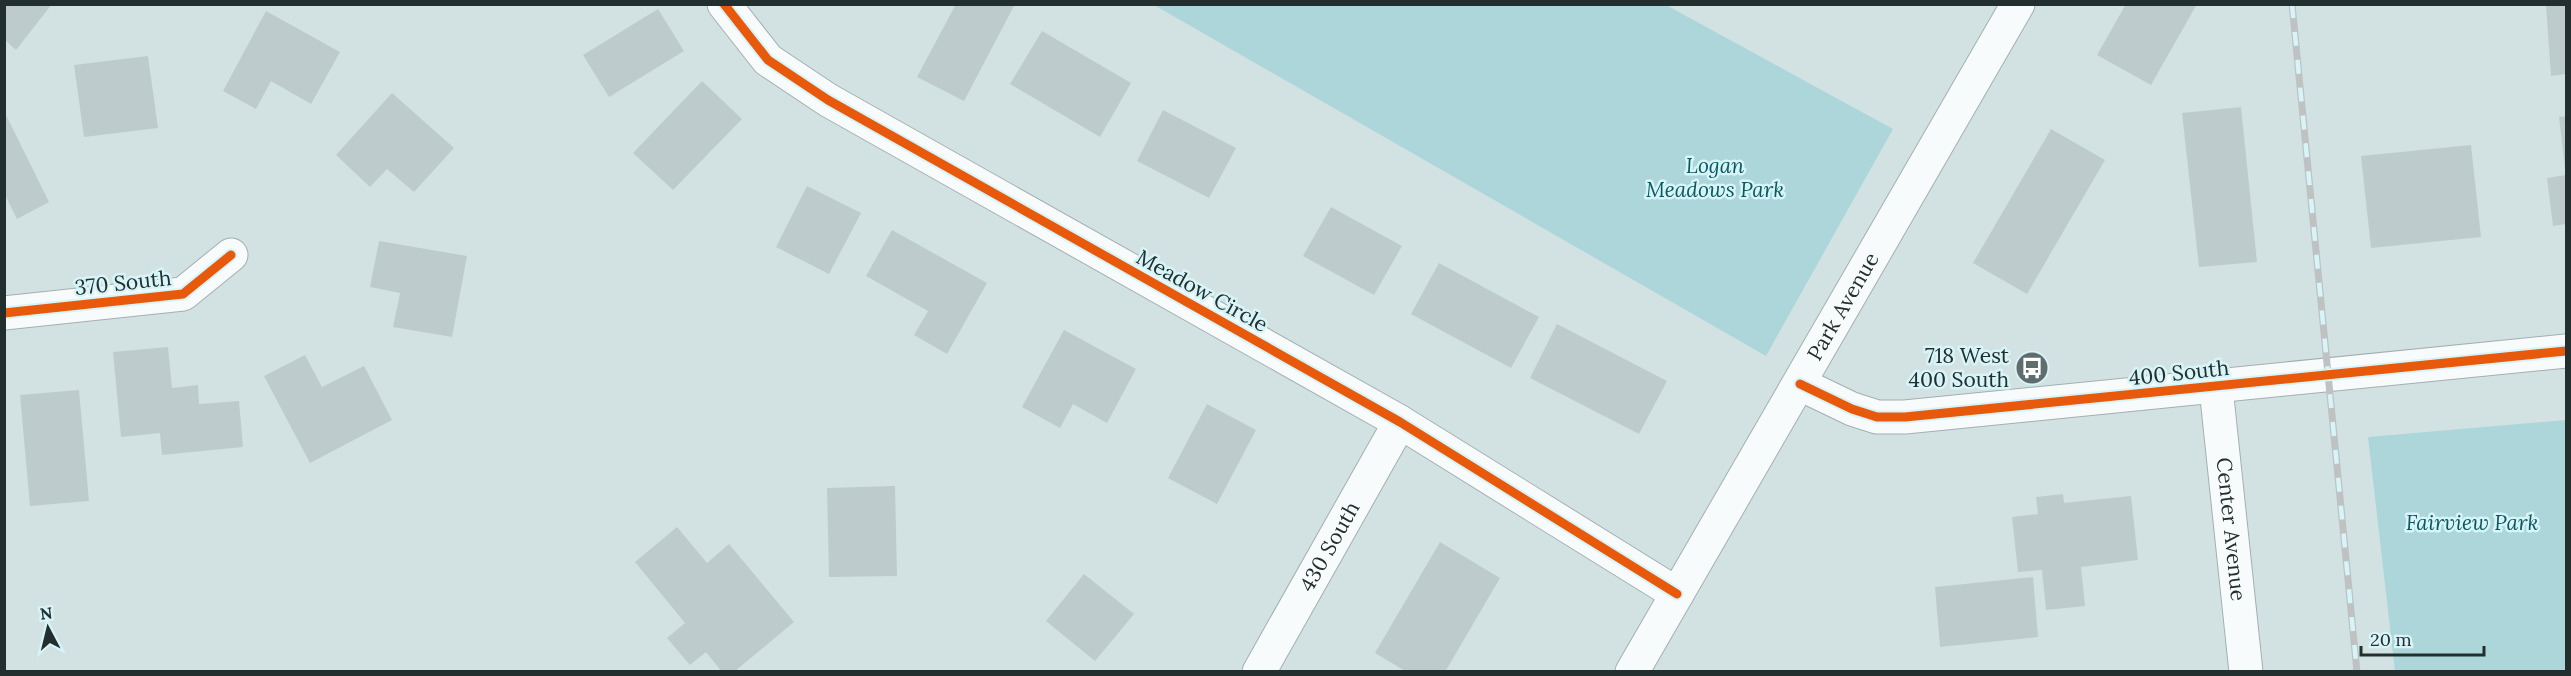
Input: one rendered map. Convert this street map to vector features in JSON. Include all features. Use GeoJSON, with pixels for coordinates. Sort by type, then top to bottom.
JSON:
{"type":"FeatureCollection","features":[{"type":"Feature","properties":{"kind":"street","name":"Meadow Circle"},"geometry":{"type":"LineString","coordinates":[[724,4],[768,60],[828,100],[1400,422],[1677,594]]}},
{"type":"Feature","properties":{"kind":"street","name":"Park Avenue"},"geometry":{"type":"LineString","coordinates":[[1632,672],[2018,4]]}},
{"type":"Feature","properties":{"kind":"street","name":"370 South"},"geometry":{"type":"LineString","coordinates":[[4,313],[183,294],[231,255]]}},
{"type":"Feature","properties":{"kind":"street","name":"400 South"},"geometry":{"type":"LineString","coordinates":[[1800,384],[1852,409],[1877,417],[1905,417],[2216,388],[2566,351]]}},
{"type":"Feature","properties":{"kind":"street","name":"Center Avenue"},"geometry":{"type":"LineString","coordinates":[[2216,388],[2246,672]]}},
{"type":"Feature","properties":{"kind":"street","name":"430 South"},"geometry":{"type":"LineString","coordinates":[[1259,672],[1400,422]]}},
{"type":"Feature","properties":{"kind":"green space","name":"Logan Meadows Park"},"geometry":{"type":"Polygon","coordinates":[[[1154,5],[1666,5],[1893,129],[1766,356],[1154,5]]]}},
{"type":"Feature","properties":{"kind":"green space","name":"Fairview Park"},"geometry":{"type":"Polygon","coordinates":[[[2566,420],[2566,671],[2395,671],[2368,437],[2566,420]]]}},
{"type":"Feature","properties":{"kind":"building"},"geometry":{"type":"Polygon","coordinates":[[[5,4],[52,4],[16,50],[5,40],[5,4]]]}},
{"type":"Feature","properties":{"kind":"building"},"geometry":{"type":"Polygon","coordinates":[[[956,4],[1015,4],[964,101],[917,77],[956,4]]]}},
{"type":"Feature","properties":{"kind":"building"},"geometry":{"type":"Polygon","coordinates":[[[2126,4],[2197,4],[2151,85],[2097,55],[2126,4]]]}},
{"type":"Feature","properties":{"kind":"building"},"geometry":{"type":"Polygon","coordinates":[[[2546,5],[2566,5],[2566,74],[2551,76],[2546,5]]]}},
{"type":"Feature","properties":{"kind":"building"},"geometry":{"type":"Polygon","coordinates":[[[658,9],[684,51],[609,97],[583,55],[658,9]]]}},
{"type":"Feature","properties":{"kind":"building"},"geometry":{"type":"Polygon","coordinates":[[[266,11],[340,52],[311,104],[271,81],[256,109],[223,91],[266,11]]]}},
{"type":"Feature","properties":{"kind":"building"},"geometry":{"type":"Polygon","coordinates":[[[1042,31],[1131,83],[1100,137],[1010,84],[1042,31]]]}},
{"type":"Feature","properties":{"kind":"building"},"geometry":{"type":"Polygon","coordinates":[[[148,56],[158,128],[84,137],[74,65],[148,56]]]}},
{"type":"Feature","properties":{"kind":"building"},"geometry":{"type":"Polygon","coordinates":[[[702,81],[742,119],[673,190],[633,153],[702,81]]]}},
{"type":"Feature","properties":{"kind":"building"},"geometry":{"type":"Polygon","coordinates":[[[392,93],[454,148],[414,192],[387,169],[370,187],[336,155],[392,93]]]}},
{"type":"Feature","properties":{"kind":"building"},"geometry":{"type":"Polygon","coordinates":[[[2241,107],[2257,262],[2199,267],[2182,113],[2241,107]]]}},
{"type":"Feature","properties":{"kind":"building"},"geometry":{"type":"Polygon","coordinates":[[[1163,110],[1236,148],[1209,198],[1137,161],[1163,110]]]}},
{"type":"Feature","properties":{"kind":"building"},"geometry":{"type":"Polygon","coordinates":[[[6,115],[49,202],[17,219],[4,193],[6,115]]]}},
{"type":"Feature","properties":{"kind":"building"},"geometry":{"type":"Polygon","coordinates":[[[2566,116],[2566,169],[2565,169],[2559,117],[2566,116]]]}},
{"type":"Feature","properties":{"kind":"building"},"geometry":{"type":"Polygon","coordinates":[[[2051,129],[2105,160],[2027,294],[1973,263],[2051,129]]]}},
{"type":"Feature","properties":{"kind":"building"},"geometry":{"type":"Polygon","coordinates":[[[2471,145],[2481,237],[2371,248],[2361,156],[2471,145]]]}},
{"type":"Feature","properties":{"kind":"building"},"geometry":{"type":"Polygon","coordinates":[[[2566,175],[2566,224],[2553,226],[2547,178],[2566,175]]]}},
{"type":"Feature","properties":{"kind":"building"},"geometry":{"type":"Polygon","coordinates":[[[807,186],[861,213],[829,274],[776,247],[807,186]]]}},
{"type":"Feature","properties":{"kind":"building"},"geometry":{"type":"Polygon","coordinates":[[[1331,207],[1402,246],[1374,295],[1303,256],[1331,207]]]}},
{"type":"Feature","properties":{"kind":"building"},"geometry":{"type":"Polygon","coordinates":[[[892,230],[987,283],[947,354],[914,335],[928,311],[866,276],[892,230]]]}},
{"type":"Feature","properties":{"kind":"building"},"geometry":{"type":"Polygon","coordinates":[[[379,241],[467,256],[452,337],[393,327],[400,293],[370,287],[379,241]]]}},
{"type":"Feature","properties":{"kind":"building"},"geometry":{"type":"Polygon","coordinates":[[[1439,263],[1539,317],[1511,368],[1411,314],[1439,263]]]}},
{"type":"Feature","properties":{"kind":"building"},"geometry":{"type":"Polygon","coordinates":[[[1557,324],[1667,381],[1639,434],[1530,378],[1557,324]]]}},
{"type":"Feature","properties":{"kind":"building"},"geometry":{"type":"Polygon","coordinates":[[[1064,330],[1136,369],[1107,423],[1073,404],[1060,428],[1022,407],[1064,330]]]}},
{"type":"Feature","properties":{"kind":"building"},"geometry":{"type":"Polygon","coordinates":[[[168,347],[172,388],[198,385],[199,404],[239,401],[243,447],[162,455],[160,433],[121,437],[113,352],[168,347]]]}},
{"type":"Feature","properties":{"kind":"building"},"geometry":{"type":"Polygon","coordinates":[[[305,355],[322,387],[364,366],[392,420],[310,463],[264,376],[305,355]]]}},
{"type":"Feature","properties":{"kind":"building"},"geometry":{"type":"Polygon","coordinates":[[[79,390],[89,501],[30,506],[20,395],[79,390]]]}},
{"type":"Feature","properties":{"kind":"building"},"geometry":{"type":"Polygon","coordinates":[[[1207,404],[1256,430],[1217,504],[1168,478],[1207,404]]]}},
{"type":"Feature","properties":{"kind":"building"},"geometry":{"type":"Polygon","coordinates":[[[895,486],[897,576],[829,577],[827,488],[895,486]]]}},
{"type":"Feature","properties":{"kind":"building"},"geometry":{"type":"Polygon","coordinates":[[[2063,494],[2064,503],[2131,496],[2138,560],[2081,567],[2085,606],[2046,610],[2042,570],[2018,572],[2012,517],[2038,514],[2036,497],[2063,494]]]}},
{"type":"Feature","properties":{"kind":"building"},"geometry":{"type":"Polygon","coordinates":[[[677,527],[707,563],[729,544],[794,622],[734,672],[722,672],[706,652],[690,665],[667,638],[685,623],[635,562],[677,527]]]}},
{"type":"Feature","properties":{"kind":"building"},"geometry":{"type":"Polygon","coordinates":[[[1440,542],[1500,578],[1445,672],[1407,672],[1375,653],[1440,542]]]}},
{"type":"Feature","properties":{"kind":"building"},"geometry":{"type":"Polygon","coordinates":[[[1084,574],[1134,614],[1095,661],[1046,621],[1084,574]]]}},
{"type":"Feature","properties":{"kind":"building"},"geometry":{"type":"Polygon","coordinates":[[[2033,577],[2038,637],[1940,647],[1935,587],[2033,577]]]}},
{"type":"Feature","properties":{"kind":"railway"},"geometry":{"type":"LineString","coordinates":[[2292,4],[2357,672]]}},
{"type":"Feature","properties":{"kind":"cycle path"},"geometry":{"type":"LineString","coordinates":[[724,4],[768,60],[828,100],[1400,422],[1677,594]]}},
{"type":"Feature","properties":{"kind":"cycle path"},"geometry":{"type":"LineString","coordinates":[[4,313],[183,294],[231,255]]}},
{"type":"Feature","properties":{"kind":"cycle path"},"geometry":{"type":"LineString","coordinates":[[1800,384],[1852,409],[1877,417],[1905,417],[2566,351]]}},
{"type":"Feature","properties":{"kind":"place","name":"718 West 400 South"},"geometry":{"type":"Point","coordinates":[2032,368]}}]}
